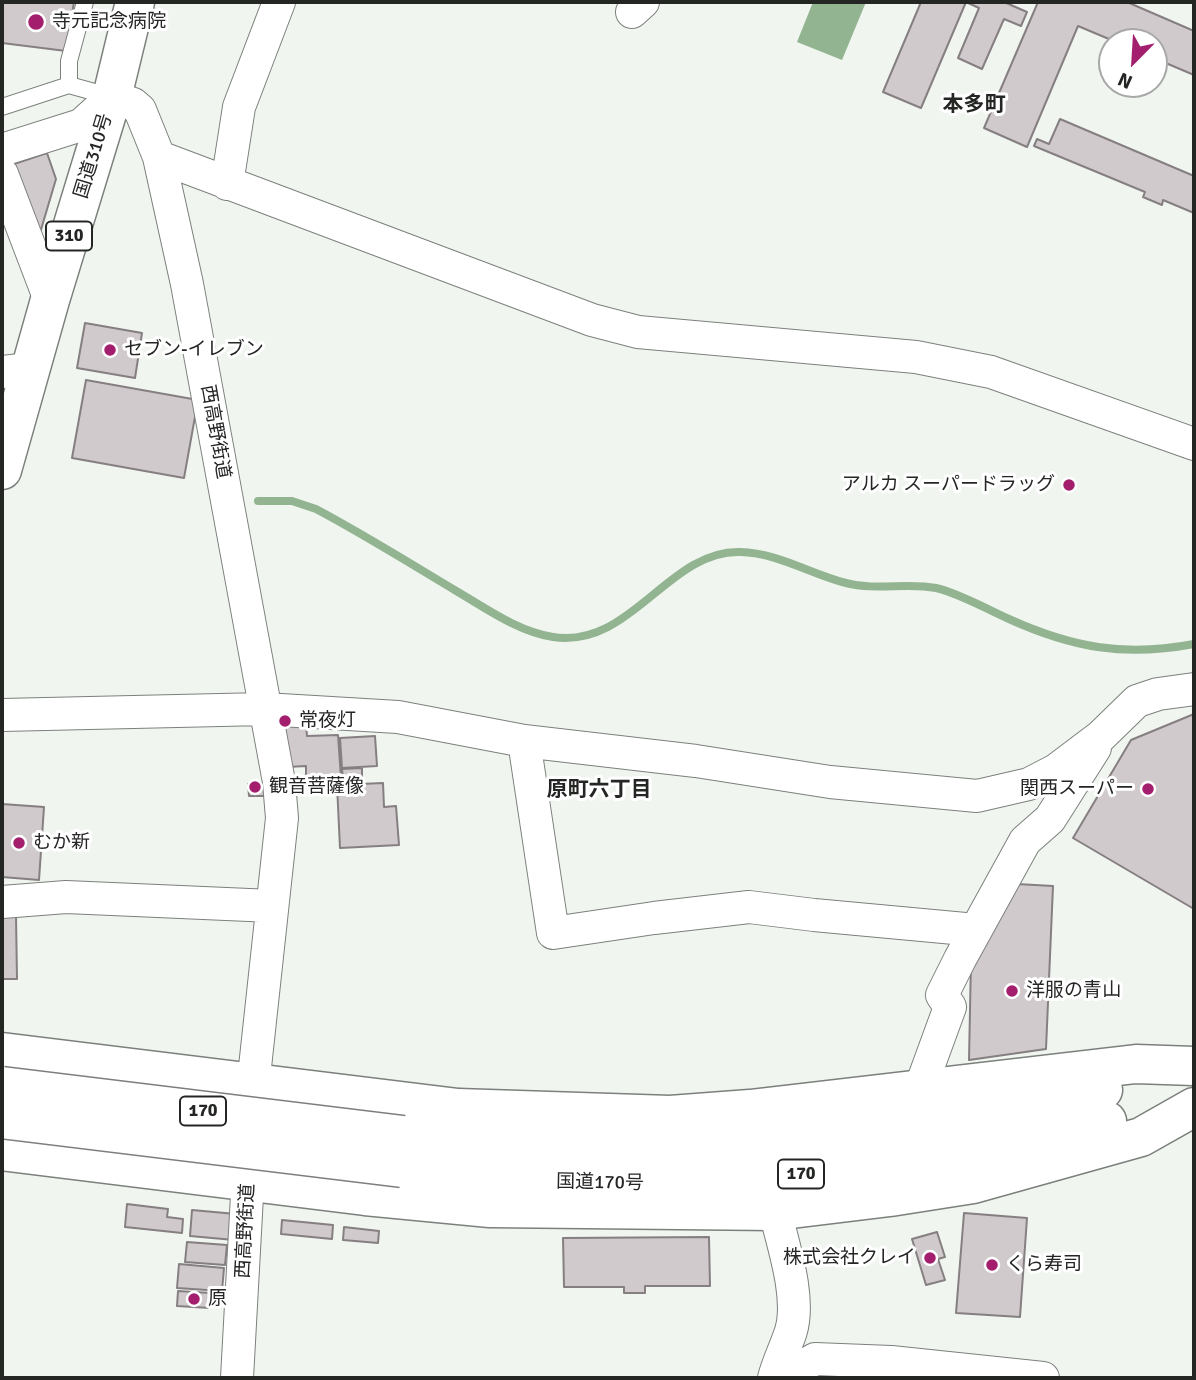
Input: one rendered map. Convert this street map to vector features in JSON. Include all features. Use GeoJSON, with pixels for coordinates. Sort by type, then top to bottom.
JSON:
{"type":"FeatureCollection","features":[{"type":"Feature","properties":{"kind":"highway","name":"国道310号"},"geometry":{"type":"LineString","coordinates":[[2,470],[16,370],[50,300],[112,97],[135,2]]}},
{"type":"Feature","properties":{"kind":"highway"},"geometry":{"type":"LineString","coordinates":[[2,1052],[458,1108],[670,1115],[750,1109],[1136,1064],[1194,1066]]}},
{"type":"Feature","properties":{"kind":"highway","name":"国道170号"},"geometry":{"type":"LineString","coordinates":[[2,1119],[403,1152],[562,1148],[650,1150],[752,1144],[853,1133],[1036,1104],[1194,1071]]}},
{"type":"Feature","properties":{"kind":"highway","name":"国道170号"},"geometry":{"type":"LineString","coordinates":[[2,1086],[403,1152],[563,1184],[651,1184],[765,1178],[862,1168],[1043,1136],[1194,1100]]}},
{"type":"Feature","properties":{"kind":"highway"},"geometry":{"type":"LineString","coordinates":[[2,1150],[365,1196],[490,1208],[775,1211],[890,1198],[973,1184],[1141,1137],[1194,1107]]}},
{"type":"Feature","properties":{"kind":"street"},"geometry":{"type":"LineString","coordinates":[[227,184],[239,107],[279,2]]}},
{"type":"Feature","properties":{"kind":"street"},"geometry":{"type":"LineString","coordinates":[[2,150],[81,125],[112,97]]}},
{"type":"Feature","properties":{"kind":"street","name":"西高野街道"},"geometry":{"type":"LineString","coordinates":[[112,97],[133,104],[140,110],[159,157],[192,310],[279,782],[282,818],[253,1084],[237,1378]]}},
{"type":"Feature","properties":{"kind":"street"},"geometry":{"type":"LineString","coordinates":[[159,157],[592,320],[638,332],[916,357],[991,372],[1194,444]]}},
{"type":"Feature","properties":{"kind":"street"},"geometry":{"type":"LineString","coordinates":[[2,174],[50,300]]}},
{"type":"Feature","properties":{"kind":"street"},"geometry":{"type":"LineString","coordinates":[[2,715],[264,709],[398,717],[524,741],[696,761],[830,782],[977,796],[1029,784],[1056,770],[1101,736],[1137,701],[1158,694],[1194,689]]}},
{"type":"Feature","properties":{"kind":"street"},"geometry":{"type":"LineString","coordinates":[[920,1089],[950,1007],[942,995],[1026,841],[1050,819],[1089,761],[1101,736]]}},
{"type":"Feature","properties":{"kind":"street"},"geometry":{"type":"LineString","coordinates":[[524,741],[553,933],[749,907],[976,930]]}},
{"type":"Feature","properties":{"kind":"street"},"geometry":{"type":"LineString","coordinates":[[2,902],[66,897],[272,906]]}},
{"type":"Feature","properties":{"kind":"street"},"geometry":{"type":"LineString","coordinates":[[774,1378],[779,1358],[792,1330],[794,1309],[790,1276],[775,1211]]}},
{"type":"Feature","properties":{"kind":"street"},"geometry":{"type":"LineString","coordinates":[[782,1378],[815,1359],[891,1362],[1043,1378]]}},
{"type":"Feature","properties":{"kind":"lane"},"geometry":{"type":"LineString","coordinates":[[69,85],[69,61],[85,2]]}},
{"type":"Feature","properties":{"kind":"lane"},"geometry":{"type":"LineString","coordinates":[[2,107],[69,85],[112,97]]}},
{"type":"Feature","properties":{"kind":"shaded area"},"geometry":{"type":"Polygon","coordinates":[[[813,2],[866,2],[842,60],[797,42],[813,2]]]}},
{"type":"Feature","properties":{"kind":"building","name":"寺元記念病院"},"geometry":{"type":"Polygon","coordinates":[[[2,2],[74,2],[66,51],[2,43],[2,2]]]}},
{"type":"Feature","properties":{"kind":"building"},"geometry":{"type":"Polygon","coordinates":[[[921,2],[966,2],[921,108],[883,92],[921,2]]]}},
{"type":"Feature","properties":{"kind":"building"},"geometry":{"type":"Polygon","coordinates":[[[966,2],[1004,2],[1027,12],[1021,26],[1004,19],[982,69],[958,58],[979,8],[966,2]]]}},
{"type":"Feature","properties":{"kind":"building"},"geometry":{"type":"Polygon","coordinates":[[[1038,2],[1127,2],[1194,31],[1194,75],[1168,64],[1168,28],[1098,28],[1098,34],[1078,26],[1027,147],[984,128],[1038,2]]]}},
{"type":"Feature","properties":{"kind":"building"},"geometry":{"type":"Polygon","coordinates":[[[1060,119],[1194,176],[1194,213],[1163,200],[1162,205],[1143,197],[1145,192],[1034,146],[1037,139],[1049,144],[1060,119]]]}},
{"type":"Feature","properties":{"kind":"building"},"geometry":{"type":"Polygon","coordinates":[[[47,153],[56,179],[40,233],[11,165],[47,153]]]}},
{"type":"Feature","properties":{"kind":"building","name":"セブン-イレブン"},"geometry":{"type":"Polygon","coordinates":[[[85,323],[142,333],[135,378],[77,368],[85,323]]]}},
{"type":"Feature","properties":{"kind":"building"},"geometry":{"type":"Polygon","coordinates":[[[86,380],[198,400],[184,478],[72,458],[86,380]]]}},
{"type":"Feature","properties":{"kind":"building","name":"関西スーパー"},"geometry":{"type":"Polygon","coordinates":[[[1194,714],[1194,909],[1073,838],[1131,740],[1194,714]]]}},
{"type":"Feature","properties":{"kind":"building"},"geometry":{"type":"Polygon","coordinates":[[[306,724],[307,736],[338,735],[341,778],[306,780],[306,766],[287,767],[285,725],[306,724]]]}},
{"type":"Feature","properties":{"kind":"building"},"geometry":{"type":"Polygon","coordinates":[[[375,736],[377,766],[342,768],[340,738],[375,736]]]}},
{"type":"Feature","properties":{"kind":"building"},"geometry":{"type":"Polygon","coordinates":[[[362,768],[362,778],[343,779],[342,769],[362,768]]]}},
{"type":"Feature","properties":{"kind":"building"},"geometry":{"type":"Polygon","coordinates":[[[265,783],[265,796],[249,796],[248,784],[265,783]]]}},
{"type":"Feature","properties":{"kind":"building"},"geometry":{"type":"Polygon","coordinates":[[[383,783],[384,807],[396,806],[399,845],[340,848],[337,785],[383,783]]]}},
{"type":"Feature","properties":{"kind":"building"},"geometry":{"type":"Polygon","coordinates":[[[2,804],[44,807],[39,880],[2,877],[2,804]]]}},
{"type":"Feature","properties":{"kind":"building"},"geometry":{"type":"Polygon","coordinates":[[[1017,884],[1053,886],[1046,1049],[969,1060],[971,960],[1017,884]]]}},
{"type":"Feature","properties":{"kind":"building"},"geometry":{"type":"Polygon","coordinates":[[[2,915],[16,915],[17,979],[2,979],[2,915]]]}},
{"type":"Feature","properties":{"kind":"building"},"geometry":{"type":"Polygon","coordinates":[[[127,1204],[168,1209],[167,1217],[183,1219],[182,1233],[125,1227],[127,1204]]]}},
{"type":"Feature","properties":{"kind":"building"},"geometry":{"type":"Polygon","coordinates":[[[192,1210],[236,1214],[234,1240],[190,1236],[192,1210]]]}},
{"type":"Feature","properties":{"kind":"building","name":"くら寿司"},"geometry":{"type":"Polygon","coordinates":[[[964,1213],[1027,1218],[1020,1317],[956,1313],[964,1213]]]}},
{"type":"Feature","properties":{"kind":"building"},"geometry":{"type":"Polygon","coordinates":[[[282,1220],[333,1225],[332,1239],[281,1234],[282,1220]]]}},
{"type":"Feature","properties":{"kind":"building"},"geometry":{"type":"Polygon","coordinates":[[[344,1227],[379,1231],[378,1243],[343,1240],[344,1227]]]}},
{"type":"Feature","properties":{"kind":"building","name":"株式会社クレイ"},"geometry":{"type":"Polygon","coordinates":[[[937,1232],[945,1257],[938,1259],[945,1280],[926,1285],[912,1239],[937,1232]]]}},
{"type":"Feature","properties":{"kind":"building"},"geometry":{"type":"Polygon","coordinates":[[[709,1237],[710,1286],[645,1286],[645,1293],[624,1293],[624,1287],[564,1287],[563,1238],[709,1237]]]}},
{"type":"Feature","properties":{"kind":"building"},"geometry":{"type":"Polygon","coordinates":[[[187,1242],[227,1245],[225,1265],[185,1262],[187,1242]]]}},
{"type":"Feature","properties":{"kind":"building"},"geometry":{"type":"Polygon","coordinates":[[[179,1264],[224,1268],[222,1291],[177,1288],[179,1264]]]}},
{"type":"Feature","properties":{"kind":"building","name":"原"},"geometry":{"type":"Polygon","coordinates":[[[178,1291],[211,1293],[210,1308],[177,1306],[178,1291]]]}},
{"type":"Feature","properties":{"kind":"waterway"},"geometry":{"type":"LineString","coordinates":[[258,501],[292,501],[316,509],[504,619],[553,637],[580,637],[605,628],[627,615],[691,566],[714,556],[740,552],[768,556],[846,583],[880,587],[925,586],[944,590],[1032,629],[1077,643],[1145,650],[1194,644]]}},
{"type":"Feature","properties":{"kind":"place","name":"寺元記念病院"},"geometry":{"type":"Point","coordinates":[36,22]}},
{"type":"Feature","properties":{"kind":"place","name":"セブン-イレブン"},"geometry":{"type":"Point","coordinates":[110,350]}},
{"type":"Feature","properties":{"kind":"place","name":"アルカ スーパードラッグ"},"geometry":{"type":"Point","coordinates":[1069,485]}},
{"type":"Feature","properties":{"kind":"place","name":"常夜灯"},"geometry":{"type":"Point","coordinates":[285,721]}},
{"type":"Feature","properties":{"kind":"place","name":"観音菩薩像"},"geometry":{"type":"Point","coordinates":[255,787]}},
{"type":"Feature","properties":{"kind":"place","name":"関西スーパー"},"geometry":{"type":"Point","coordinates":[1148,789]}},
{"type":"Feature","properties":{"kind":"place","name":"むか新"},"geometry":{"type":"Point","coordinates":[19,843]}},
{"type":"Feature","properties":{"kind":"place","name":"洋服の青山"},"geometry":{"type":"Point","coordinates":[1012,991]}},
{"type":"Feature","properties":{"kind":"place","name":"株式会社クレイ"},"geometry":{"type":"Point","coordinates":[930,1258]}},
{"type":"Feature","properties":{"kind":"place","name":"くら寿司"},"geometry":{"type":"Point","coordinates":[992,1265]}},
{"type":"Feature","properties":{"kind":"place","name":"原"},"geometry":{"type":"Point","coordinates":[194,1299]}},
{"type":"Feature","properties":{"kind":"district","name":"本多町"},"geometry":{"type":"Point","coordinates":[974,105]}},
{"type":"Feature","properties":{"kind":"district","name":"原町六丁目"},"geometry":{"type":"Point","coordinates":[599,790]}}]}
